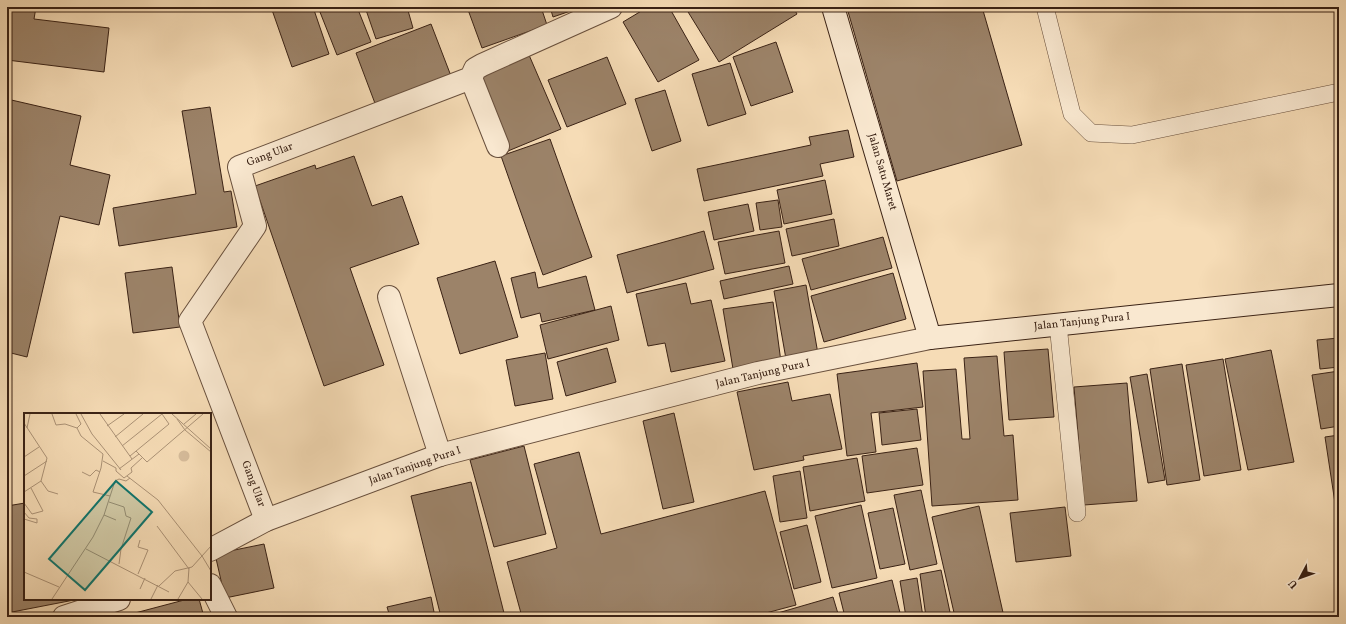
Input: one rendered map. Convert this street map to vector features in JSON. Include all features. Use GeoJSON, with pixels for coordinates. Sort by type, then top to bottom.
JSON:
{"type":"FeatureCollection","features":[{"type":"Feature","properties":{"kind":"street","name":"Gang Ular"},"geometry":{"type":"LineString","coordinates":[[266,520],[190,321],[255,226],[239,167],[470,78],[475,70],[482,65],[611,7]]}},
{"type":"Feature","properties":{"kind":"street","name":"Jalan Satu Maret"},"geometry":{"type":"LineString","coordinates":[[834,7],[930,338]]}},
{"type":"Feature","properties":{"kind":"street"},"geometry":{"type":"LineString","coordinates":[[470,78],[498,146]]}},
{"type":"Feature","properties":{"kind":"street","name":"Jalan Tanjung Pura I"},"geometry":{"type":"LineString","coordinates":[[211,549],[266,520],[440,455],[758,373],[930,338],[1339,295]]}},
{"type":"Feature","properties":{"kind":"street"},"geometry":{"type":"LineString","coordinates":[[389,297],[440,455]]}},
{"type":"Feature","properties":{"kind":"street"},"geometry":{"type":"LineString","coordinates":[[211,587],[226,617]]}},
{"type":"Feature","properties":{"kind":"street"},"geometry":{"type":"LineString","coordinates":[[64,617],[116,600]]}},
{"type":"Feature","properties":{"kind":"lane"},"geometry":{"type":"LineString","coordinates":[[1045,7],[1072,114],[1091,133],[1132,135],[1339,92]]}},
{"type":"Feature","properties":{"kind":"lane"},"geometry":{"type":"LineString","coordinates":[[1058,324],[1078,513]]}},
{"type":"Feature","properties":{"kind":"building"},"geometry":{"type":"Polygon","coordinates":[[[7,7],[36,7],[34,19],[109,28],[104,72],[7,60],[7,7]]]}},
{"type":"Feature","properties":{"kind":"building"},"geometry":{"type":"Polygon","coordinates":[[[271,7],[313,7],[329,54],[292,67],[271,7]]]}},
{"type":"Feature","properties":{"kind":"building"},"geometry":{"type":"Polygon","coordinates":[[[318,7],[357,7],[371,42],[337,55],[318,7]]]}},
{"type":"Feature","properties":{"kind":"building"},"geometry":{"type":"Polygon","coordinates":[[[365,7],[407,7],[413,28],[376,39],[365,7]]]}},
{"type":"Feature","properties":{"kind":"building"},"geometry":{"type":"Polygon","coordinates":[[[467,7],[541,7],[547,25],[482,48],[467,7]]]}},
{"type":"Feature","properties":{"kind":"building"},"geometry":{"type":"Polygon","coordinates":[[[550,7],[582,7],[553,17],[550,7]]]}},
{"type":"Feature","properties":{"kind":"building"},"geometry":{"type":"Polygon","coordinates":[[[648,7],[669,7],[699,60],[658,82],[623,22],[648,7]]]}},
{"type":"Feature","properties":{"kind":"building"},"geometry":{"type":"Polygon","coordinates":[[[685,7],[793,7],[797,14],[719,62],[685,7]]]}},
{"type":"Feature","properties":{"kind":"building"},"geometry":{"type":"Polygon","coordinates":[[[982,7],[1022,145],[897,181],[847,8],[982,7]]]}},
{"type":"Feature","properties":{"kind":"building"},"geometry":{"type":"Polygon","coordinates":[[[431,24],[451,76],[376,106],[356,53],[431,24]]]}},
{"type":"Feature","properties":{"kind":"building"},"geometry":{"type":"Polygon","coordinates":[[[776,42],[793,92],[751,106],[733,57],[776,42]]]}},
{"type":"Feature","properties":{"kind":"building"},"geometry":{"type":"Polygon","coordinates":[[[529,55],[561,129],[508,151],[477,77],[529,55]]]}},
{"type":"Feature","properties":{"kind":"building"},"geometry":{"type":"Polygon","coordinates":[[[607,57],[626,104],[567,127],[548,80],[607,57]]]}},
{"type":"Feature","properties":{"kind":"building"},"geometry":{"type":"Polygon","coordinates":[[[730,63],[746,114],[708,126],[692,74],[730,63]]]}},
{"type":"Feature","properties":{"kind":"building"},"geometry":{"type":"Polygon","coordinates":[[[665,90],[681,141],[652,151],[635,99],[665,90]]]}},
{"type":"Feature","properties":{"kind":"building"},"geometry":{"type":"Polygon","coordinates":[[[7,99],[81,116],[70,165],[110,175],[99,225],[60,216],[27,357],[7,352],[7,99]]]}},
{"type":"Feature","properties":{"kind":"building"},"geometry":{"type":"Polygon","coordinates":[[[210,107],[224,192],[231,191],[237,227],[119,246],[113,208],[196,194],[182,111],[210,107]]]}},
{"type":"Feature","properties":{"kind":"building"},"geometry":{"type":"Polygon","coordinates":[[[848,130],[854,157],[820,164],[823,176],[704,201],[697,169],[811,145],[809,137],[848,130]]]}},
{"type":"Feature","properties":{"kind":"building"},"geometry":{"type":"Polygon","coordinates":[[[550,139],[592,257],[543,275],[501,156],[550,139]]]}},
{"type":"Feature","properties":{"kind":"building"},"geometry":{"type":"Polygon","coordinates":[[[354,156],[372,206],[402,196],[419,244],[350,268],[384,365],[324,386],[255,186],[315,165],[316,169],[354,156]]]}},
{"type":"Feature","properties":{"kind":"building"},"geometry":{"type":"Polygon","coordinates":[[[825,180],[832,214],[784,224],[777,190],[825,180]]]}},
{"type":"Feature","properties":{"kind":"building"},"geometry":{"type":"Polygon","coordinates":[[[778,200],[782,227],[760,230],[756,203],[778,200]]]}},
{"type":"Feature","properties":{"kind":"building"},"geometry":{"type":"Polygon","coordinates":[[[748,204],[754,231],[714,240],[708,212],[748,204]]]}},
{"type":"Feature","properties":{"kind":"building"},"geometry":{"type":"Polygon","coordinates":[[[834,219],[839,246],[792,256],[786,229],[834,219]]]}},
{"type":"Feature","properties":{"kind":"building"},"geometry":{"type":"Polygon","coordinates":[[[704,231],[714,269],[627,293],[617,255],[704,231]]]}},
{"type":"Feature","properties":{"kind":"building"},"geometry":{"type":"Polygon","coordinates":[[[779,231],[785,263],[725,274],[718,242],[779,231]]]}},
{"type":"Feature","properties":{"kind":"building"},"geometry":{"type":"Polygon","coordinates":[[[883,237],[892,268],[811,290],[802,259],[883,237]]]}},
{"type":"Feature","properties":{"kind":"building"},"geometry":{"type":"Polygon","coordinates":[[[495,261],[518,337],[460,354],[437,278],[495,261]]]}},
{"type":"Feature","properties":{"kind":"building"},"geometry":{"type":"Polygon","coordinates":[[[789,266],[793,284],[724,299],[720,281],[789,266]]]}},
{"type":"Feature","properties":{"kind":"building"},"geometry":{"type":"Polygon","coordinates":[[[172,267],[180,327],[133,333],[125,273],[172,267]]]}},
{"type":"Feature","properties":{"kind":"building"},"geometry":{"type":"Polygon","coordinates":[[[535,272],[538,288],[586,276],[595,310],[542,322],[540,313],[521,318],[511,278],[535,272]]]}},
{"type":"Feature","properties":{"kind":"building"},"geometry":{"type":"Polygon","coordinates":[[[893,273],[906,319],[824,342],[811,296],[893,273]]]}},
{"type":"Feature","properties":{"kind":"building"},"geometry":{"type":"Polygon","coordinates":[[[686,283],[691,304],[711,300],[725,361],[671,372],[665,343],[648,346],[636,294],[686,283]]]}},
{"type":"Feature","properties":{"kind":"building"},"geometry":{"type":"Polygon","coordinates":[[[806,285],[818,354],[786,359],[774,291],[806,285]]]}},
{"type":"Feature","properties":{"kind":"building"},"geometry":{"type":"Polygon","coordinates":[[[773,302],[781,362],[733,369],[723,309],[773,302]]]}},
{"type":"Feature","properties":{"kind":"building"},"geometry":{"type":"Polygon","coordinates":[[[611,306],[619,340],[548,359],[540,325],[611,306]]]}},
{"type":"Feature","properties":{"kind":"building"},"geometry":{"type":"Polygon","coordinates":[[[1339,338],[1339,367],[1320,369],[1317,340],[1339,338]]]}},
{"type":"Feature","properties":{"kind":"building"},"geometry":{"type":"Polygon","coordinates":[[[607,348],[616,382],[566,396],[557,362],[607,348]]]}},
{"type":"Feature","properties":{"kind":"building"},"geometry":{"type":"Polygon","coordinates":[[[1048,349],[1054,417],[1009,420],[1004,352],[1048,349]]]}},
{"type":"Feature","properties":{"kind":"building"},"geometry":{"type":"Polygon","coordinates":[[[1271,350],[1294,462],[1248,470],[1225,359],[1271,350]]]}},
{"type":"Feature","properties":{"kind":"building"},"geometry":{"type":"Polygon","coordinates":[[[545,353],[553,399],[515,406],[506,360],[545,353]]]}},
{"type":"Feature","properties":{"kind":"building"},"geometry":{"type":"Polygon","coordinates":[[[997,356],[1004,436],[1013,435],[1018,500],[932,506],[923,371],[956,369],[962,439],[970,439],[964,358],[997,356]]]}},
{"type":"Feature","properties":{"kind":"building"},"geometry":{"type":"Polygon","coordinates":[[[1223,359],[1241,470],[1204,476],[1186,365],[1223,359]]]}},
{"type":"Feature","properties":{"kind":"building"},"geometry":{"type":"Polygon","coordinates":[[[917,363],[923,407],[871,413],[876,452],[847,456],[837,374],[917,363]]]}},
{"type":"Feature","properties":{"kind":"building"},"geometry":{"type":"Polygon","coordinates":[[[1182,364],[1200,480],[1167,485],[1150,369],[1182,364]]]}},
{"type":"Feature","properties":{"kind":"building"},"geometry":{"type":"Polygon","coordinates":[[[1339,371],[1339,426],[1321,429],[1312,375],[1339,371]]]}},
{"type":"Feature","properties":{"kind":"building"},"geometry":{"type":"Polygon","coordinates":[[[1147,374],[1165,480],[1148,483],[1130,377],[1147,374]]]}},
{"type":"Feature","properties":{"kind":"building"},"geometry":{"type":"Polygon","coordinates":[[[788,382],[792,401],[830,394],[842,449],[803,456],[804,460],[754,470],[737,392],[788,382]]]}},
{"type":"Feature","properties":{"kind":"building"},"geometry":{"type":"Polygon","coordinates":[[[1127,383],[1137,501],[1084,505],[1074,387],[1127,383]]]}},
{"type":"Feature","properties":{"kind":"building"},"geometry":{"type":"Polygon","coordinates":[[[917,409],[921,440],[882,445],[879,413],[917,409]]]}},
{"type":"Feature","properties":{"kind":"building"},"geometry":{"type":"Polygon","coordinates":[[[674,413],[694,502],[663,509],[643,421],[674,413]]]}},
{"type":"Feature","properties":{"kind":"building"},"geometry":{"type":"Polygon","coordinates":[[[1339,435],[1339,503],[1335,503],[1325,437],[1339,435]]]}},
{"type":"Feature","properties":{"kind":"building"},"geometry":{"type":"Polygon","coordinates":[[[524,446],[546,534],[494,547],[470,460],[524,446]]]}},
{"type":"Feature","properties":{"kind":"building"},"geometry":{"type":"Polygon","coordinates":[[[917,448],[923,485],[867,493],[862,456],[917,448]]]}},
{"type":"Feature","properties":{"kind":"building"},"geometry":{"type":"Polygon","coordinates":[[[579,452],[601,534],[765,491],[796,605],[751,617],[522,617],[507,562],[557,548],[534,464],[579,452]]]}},
{"type":"Feature","properties":{"kind":"building"},"geometry":{"type":"Polygon","coordinates":[[[857,458],[865,501],[810,511],[803,467],[857,458]]]}},
{"type":"Feature","properties":{"kind":"building"},"geometry":{"type":"Polygon","coordinates":[[[800,471],[807,518],[780,522],[773,476],[800,471]]]}},
{"type":"Feature","properties":{"kind":"building"},"geometry":{"type":"Polygon","coordinates":[[[471,482],[505,617],[441,617],[411,496],[471,482]]]}},
{"type":"Feature","properties":{"kind":"building"},"geometry":{"type":"Polygon","coordinates":[[[921,490],[937,564],[910,570],[894,495],[921,490]]]}},
{"type":"Feature","properties":{"kind":"building"},"geometry":{"type":"Polygon","coordinates":[[[24,503],[24,600],[74,600],[7,613],[7,506],[24,503]]]}},
{"type":"Feature","properties":{"kind":"building"},"geometry":{"type":"Polygon","coordinates":[[[861,505],[877,578],[832,588],[815,516],[861,505]]]}},
{"type":"Feature","properties":{"kind":"building"},"geometry":{"type":"Polygon","coordinates":[[[979,506],[1004,617],[955,617],[932,517],[979,506]]]}},
{"type":"Feature","properties":{"kind":"building"},"geometry":{"type":"Polygon","coordinates":[[[1065,507],[1071,556],[1016,562],[1010,513],[1065,507]]]}},
{"type":"Feature","properties":{"kind":"building"},"geometry":{"type":"Polygon","coordinates":[[[893,508],[905,564],[880,569],[868,513],[893,508]]]}},
{"type":"Feature","properties":{"kind":"building"},"geometry":{"type":"Polygon","coordinates":[[[807,525],[821,582],[794,589],[780,532],[807,525]]]}},
{"type":"Feature","properties":{"kind":"building"},"geometry":{"type":"Polygon","coordinates":[[[264,544],[274,588],[225,598],[215,554],[264,544]]]}},
{"type":"Feature","properties":{"kind":"building"},"geometry":{"type":"Polygon","coordinates":[[[941,570],[951,617],[926,617],[920,574],[941,570]]]}},
{"type":"Feature","properties":{"kind":"building"},"geometry":{"type":"Polygon","coordinates":[[[917,578],[923,617],[906,617],[900,581],[917,578]]]}},
{"type":"Feature","properties":{"kind":"building"},"geometry":{"type":"Polygon","coordinates":[[[892,580],[901,617],[845,617],[839,593],[892,580]]]}},
{"type":"Feature","properties":{"kind":"building"},"geometry":{"type":"Polygon","coordinates":[[[431,597],[435,617],[390,617],[387,607],[431,597]]]}},
{"type":"Feature","properties":{"kind":"building"},"geometry":{"type":"Polygon","coordinates":[[[833,597],[839,617],[764,617],[833,597]]]}},
{"type":"Feature","properties":{"kind":"building"},"geometry":{"type":"Polygon","coordinates":[[[184,600],[199,600],[204,617],[136,617],[135,613],[184,600]]]}}]}
